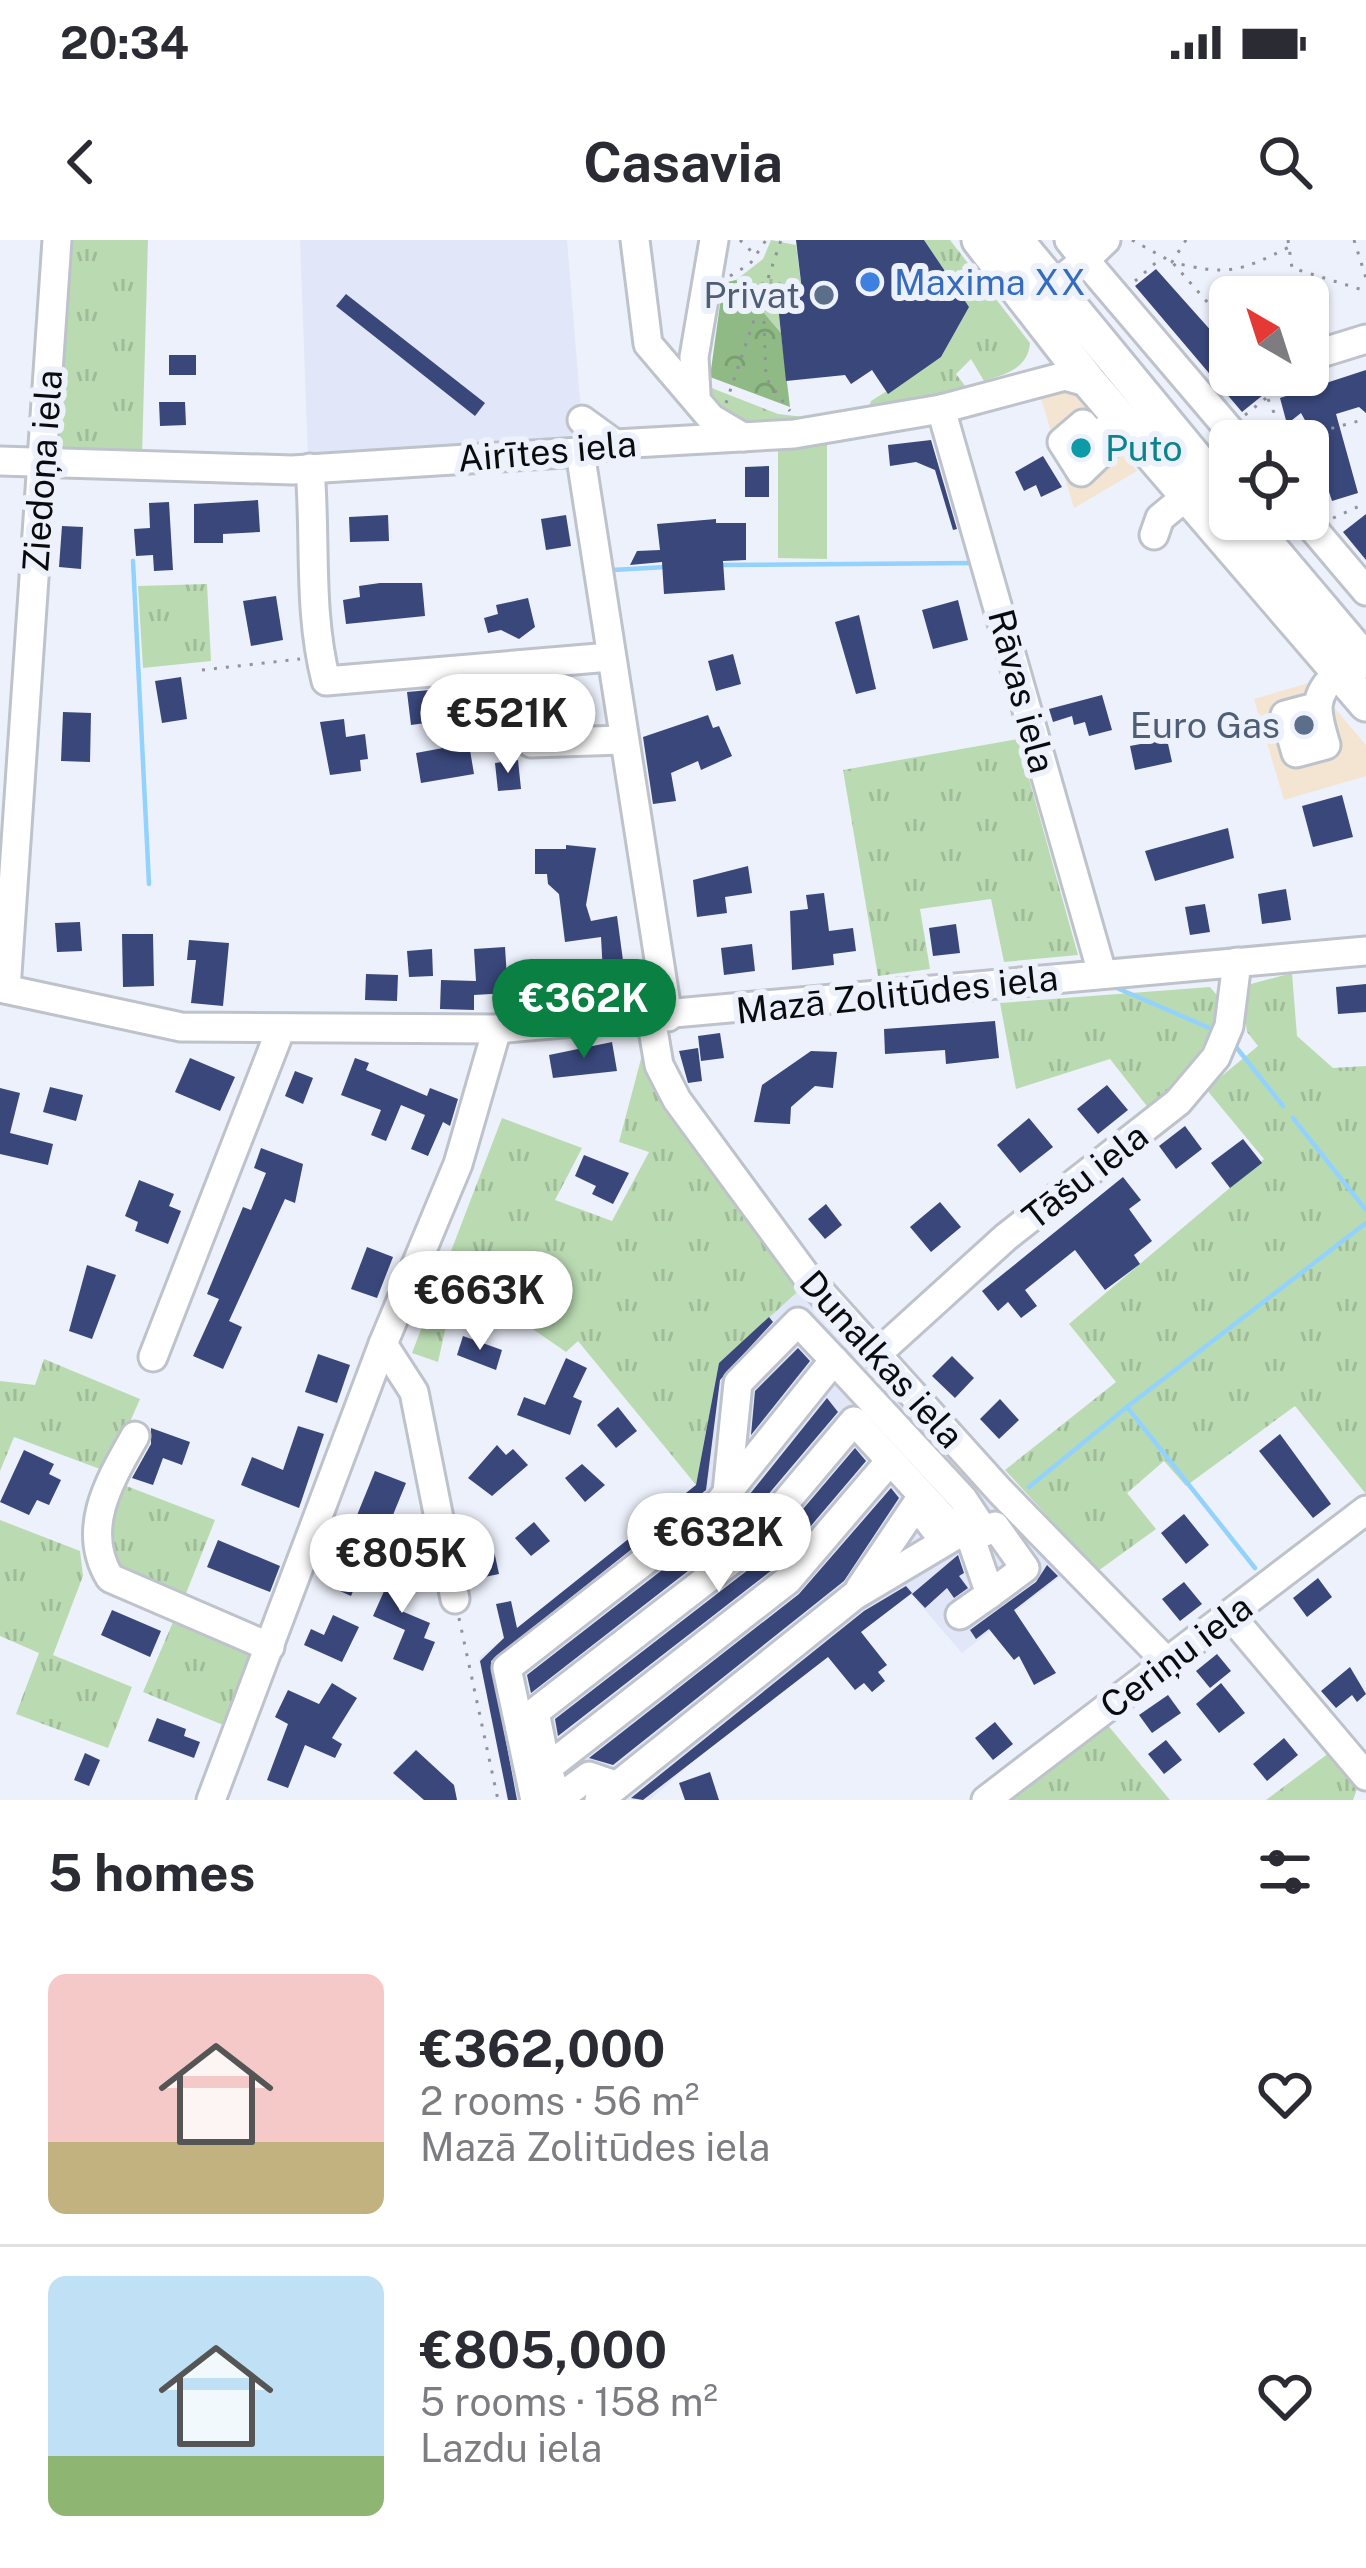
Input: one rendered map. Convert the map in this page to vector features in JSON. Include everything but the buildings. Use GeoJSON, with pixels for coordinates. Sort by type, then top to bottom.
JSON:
{"type":"FeatureCollection","features":[{"type":"Feature","properties":{"kind":"main road"},"geometry":{"type":"LineString","coordinates":[[979,240],[1090,382],[1095,438],[1188,495],[1348,664]]}},
{"type":"Feature","properties":{"kind":"main road"},"geometry":{"type":"LineString","coordinates":[[1016,240],[1209,475]]}},
{"type":"Feature","properties":{"kind":"main road"},"geometry":{"type":"LineString","coordinates":[[1261,540],[1348,664],[1366,704]]}},
{"type":"Feature","properties":{"kind":"street","name":"Ziedoņa iela"},"geometry":{"type":"LineString","coordinates":[[3,989],[57,240]]}},
{"type":"Feature","properties":{"kind":"street"},"geometry":{"type":"LineString","coordinates":[[635,240],[648,344],[704,406],[742,437]]}},
{"type":"Feature","properties":{"kind":"street"},"geometry":{"type":"LineString","coordinates":[[704,406],[694,357],[715,240]]}},
{"type":"Feature","properties":{"kind":"street"},"geometry":{"type":"LineString","coordinates":[[1051,288],[1087,247],[1116,297],[1221,420]]}},
{"type":"Feature","properties":{"kind":"street"},"geometry":{"type":"LineString","coordinates":[[1012,389],[1040,362],[1045,326]]}},
{"type":"Feature","properties":{"kind":"street"},"geometry":{"type":"LineString","coordinates":[[1329,350],[1366,339]]}},
{"type":"Feature","properties":{"kind":"street","name":"Airītes iela"},"geometry":{"type":"LineString","coordinates":[[0,460],[310,468],[580,452],[614,444],[742,437],[941,410],[1065,376],[1090,382]]}},
{"type":"Feature","properties":{"kind":"street","name":"Rāvas iela"},"geometry":{"type":"LineString","coordinates":[[941,410],[1102,973]]}},
{"type":"Feature","properties":{"kind":"street"},"geometry":{"type":"LineString","coordinates":[[582,420],[614,444]]}},
{"type":"Feature","properties":{"kind":"street","name":"Dunalkas iela"},"geometry":{"type":"LineString","coordinates":[[580,452],[622,740],[649,875],[659,1065],[696,1129],[807,1277],[1021,1512],[1168,1663]]}},
{"type":"Feature","properties":{"kind":"street"},"geometry":{"type":"LineString","coordinates":[[310,468],[317,555],[310,590],[326,680],[610,657]]}},
{"type":"Feature","properties":{"kind":"street"},"geometry":{"type":"LineString","coordinates":[[1154,535],[1160,518],[1188,495]]}},
{"type":"Feature","properties":{"kind":"street"},"geometry":{"type":"LineString","coordinates":[[1323,540],[1366,591]]}},
{"type":"Feature","properties":{"kind":"street"},"geometry":{"type":"LineString","coordinates":[[1315,707],[1324,685],[1348,664]]}},
{"type":"Feature","properties":{"kind":"street"},"geometry":{"type":"LineString","coordinates":[[531,743],[622,740]]}},
{"type":"Feature","properties":{"kind":"street","name":"Mazā Zolitūdes iela"},"geometry":{"type":"LineString","coordinates":[[3,989],[182,1027],[496,1029],[1366,951]]}},
{"type":"Feature","properties":{"kind":"street","name":"Tāšu iela"},"geometry":{"type":"LineString","coordinates":[[876,1355],[1006,1237],[1178,1102],[1216,1057],[1229,1026],[1237,962]]}},
{"type":"Feature","properties":{"kind":"street"},"geometry":{"type":"LineString","coordinates":[[211,1800],[383,1344],[458,1164],[496,1029]]}},
{"type":"Feature","properties":{"kind":"street"},"geometry":{"type":"LineString","coordinates":[[153,1358],[280,1031]]}},
{"type":"Feature","properties":{"kind":"street"},"geometry":{"type":"LineString","coordinates":[[727,1492],[739,1383],[798,1322],[962,1499],[990,1594]]}},
{"type":"Feature","properties":{"kind":"street"},"geometry":{"type":"LineString","coordinates":[[383,1344],[414,1393],[455,1599]]}},
{"type":"Feature","properties":{"kind":"street"},"geometry":{"type":"LineString","coordinates":[[535,1800],[507,1668],[727,1492],[834,1360]]}},
{"type":"Feature","properties":{"kind":"street"},"geometry":{"type":"LineString","coordinates":[[970,1533],[889,1462],[854,1421],[746,1550],[535,1712],[558,1799],[589,1776],[607,1792],[854,1596],[970,1533],[1021,1512]]}},
{"type":"Feature","properties":{"kind":"street"},"geometry":{"type":"LineString","coordinates":[[135,1436],[100,1506],[98,1560],[110,1578],[269,1648]]}},
{"type":"Feature","properties":{"kind":"street"},"geometry":{"type":"LineString","coordinates":[[547,1768],[788,1580],[889,1462]]}},
{"type":"Feature","properties":{"kind":"street"},"geometry":{"type":"LineString","coordinates":[[854,1596],[916,1505],[1025,1568],[960,1615]]}},
{"type":"Feature","properties":{"kind":"street","name":"Ceriņu iela"},"geometry":{"type":"LineString","coordinates":[[986,1800],[1366,1510]]}},
{"type":"Feature","properties":{"kind":"street"},"geometry":{"type":"LineString","coordinates":[[1230,1616],[1366,1777]]}},
{"type":"Feature","properties":{"kind":"path"},"geometry":{"type":"LineString","coordinates":[[740,240],[757,257]]}},
{"type":"Feature","properties":{"kind":"path"},"geometry":{"type":"LineString","coordinates":[[715,277],[740,272],[757,257],[766,240]]}},
{"type":"Feature","properties":{"kind":"path"},"geometry":{"type":"LineString","coordinates":[[704,406],[723,413],[782,240]]}},
{"type":"Feature","properties":{"kind":"path"},"geometry":{"type":"LineString","coordinates":[[1132,240],[1161,259],[1214,273],[1242,271],[1289,247]]}},
{"type":"Feature","properties":{"kind":"path"},"geometry":{"type":"LineString","coordinates":[[1172,262],[1186,240]]}},
{"type":"Feature","properties":{"kind":"path"},"geometry":{"type":"LineString","coordinates":[[1288,240],[1292,268],[1366,291]]}},
{"type":"Feature","properties":{"kind":"path"},"geometry":{"type":"LineString","coordinates":[[1354,240],[1366,278]]}},
{"type":"Feature","properties":{"kind":"path"},"geometry":{"type":"LineString","coordinates":[[1116,297],[1161,259]]}},
{"type":"Feature","properties":{"kind":"path"},"geometry":{"type":"LineString","coordinates":[[1172,262],[1209,304]]}},
{"type":"Feature","properties":{"kind":"path"},"geometry":{"type":"LineString","coordinates":[[764,295],[766,378],[791,412]]}},
{"type":"Feature","properties":{"kind":"path"},"geometry":{"type":"LineString","coordinates":[[1247,420],[1269,396]]}},
{"type":"Feature","properties":{"kind":"path"},"geometry":{"type":"LineString","coordinates":[[1267,398],[1277,420]]}},
{"type":"Feature","properties":{"kind":"path"},"geometry":{"type":"LineString","coordinates":[[1329,429],[1366,418]]}},
{"type":"Feature","properties":{"kind":"path"},"geometry":{"type":"LineString","coordinates":[[1329,515],[1365,504]]}},
{"type":"Feature","properties":{"kind":"path"},"geometry":{"type":"LineString","coordinates":[[202,670],[319,653]]}},
{"type":"Feature","properties":{"kind":"path"},"geometry":{"type":"LineString","coordinates":[[455,1599],[498,1800]]}},
{"type":"Feature","properties":{"kind":"shaded area"},"geometry":{"type":"Polygon","coordinates":[[[300,240],[567,240],[583,437],[308,456],[300,240]]]}},
{"type":"Feature","properties":{"kind":"shaded area"},"geometry":{"type":"Polygon","coordinates":[[[1068,387],[1137,471],[1074,508],[1040,395],[1068,387]]]}},
{"type":"Feature","properties":{"kind":"shaded area"},"geometry":{"type":"Polygon","coordinates":[[[1312,682],[1366,745],[1366,776],[1284,800],[1254,699],[1312,682]]]}},
{"type":"Feature","properties":{"kind":"shaded area"},"geometry":{"type":"Polygon","coordinates":[[[804,1286],[1065,1573],[962,1653],[911,1594],[712,1744],[650,1800],[508,1800],[479,1658],[696,1485],[719,1363],[804,1286]]]}},
{"type":"Feature","properties":{"kind":"green space"},"geometry":{"type":"Polygon","coordinates":[[[68,240],[148,240],[142,456],[53,457],[68,240]]]}},
{"type":"Feature","properties":{"kind":"green space"},"geometry":{"type":"Polygon","coordinates":[[[771,240],[796,245],[802,289],[778,305],[781,333],[736,280],[763,259],[771,240]]]}},
{"type":"Feature","properties":{"kind":"green space"},"geometry":{"type":"Polygon","coordinates":[[[924,240],[950,240],[1030,343],[1028,352],[1020,365],[1000,376],[984,381],[971,359],[956,374],[966,387],[868,409],[871,401],[941,357],[968,308],[924,240]]]}},
{"type":"Feature","properties":{"kind":"green space"},"geometry":{"type":"Polygon","coordinates":[[[736,280],[781,333],[790,407],[710,377],[723,283],[736,280]]]}},
{"type":"Feature","properties":{"kind":"green space"},"geometry":{"type":"Polygon","coordinates":[[[704,385],[778,414],[813,418],[765,423],[738,418],[704,385]]]}},
{"type":"Feature","properties":{"kind":"green space"},"geometry":{"type":"Polygon","coordinates":[[[827,444],[827,559],[778,558],[778,448],[827,444]]]}},
{"type":"Feature","properties":{"kind":"green space"},"geometry":{"type":"Polygon","coordinates":[[[207,584],[211,661],[143,668],[138,586],[207,584]]]}},
{"type":"Feature","properties":{"kind":"green space"},"geometry":{"type":"Polygon","coordinates":[[[1018,739],[1078,955],[1004,962],[991,899],[920,909],[930,969],[878,976],[843,770],[1018,739]]]}},
{"type":"Feature","properties":{"kind":"green space"},"geometry":{"type":"Polygon","coordinates":[[[1292,973],[1297,1036],[1333,1068],[1366,1066],[1366,1494],[1295,1406],[1186,1486],[1164,1461],[1127,1493],[1156,1529],[1098,1571],[1005,1470],[1116,1382],[1069,1324],[1264,1159],[1206,1089],[1258,1046],[1247,1032],[1242,995],[1251,984],[1292,973]]]}},
{"type":"Feature","properties":{"kind":"green space"},"geometry":{"type":"Polygon","coordinates":[[[1210,987],[1221,1000],[1210,1033],[1184,1074],[1150,1110],[1110,1059],[1016,1089],[1000,1003],[1210,987]]]}},
{"type":"Feature","properties":{"kind":"green space"},"geometry":{"type":"Polygon","coordinates":[[[642,1055],[679,1123],[804,1286],[719,1363],[696,1485],[578,1341],[566,1352],[457,1277],[438,1362],[412,1353],[502,1118],[582,1148],[555,1200],[612,1221],[649,1152],[619,1142],[642,1055]]]}},
{"type":"Feature","properties":{"kind":"green space"},"geometry":{"type":"Polygon","coordinates":[[[44,1359],[140,1399],[108,1472],[14,1437],[0,1471],[0,1381],[35,1385],[44,1359]]]}},
{"type":"Feature","properties":{"kind":"green space"},"geometry":{"type":"Polygon","coordinates":[[[116,1482],[215,1520],[185,1596],[113,1570],[106,1510],[116,1482]]]}},
{"type":"Feature","properties":{"kind":"green space"},"geometry":{"type":"Polygon","coordinates":[[[0,1520],[80,1551],[83,1576],[53,1655],[132,1687],[108,1748],[16,1714],[39,1653],[0,1636],[0,1520]]]}},
{"type":"Feature","properties":{"kind":"green space"},"geometry":{"type":"Polygon","coordinates":[[[176,1615],[253,1648],[223,1725],[143,1692],[176,1615]]]}},
{"type":"Feature","properties":{"kind":"green space"},"geometry":{"type":"Polygon","coordinates":[[[1106,1723],[1170,1800],[1005,1800],[1106,1723]]]}},
{"type":"Feature","properties":{"kind":"green space"},"geometry":{"type":"Polygon","coordinates":[[[1329,1753],[1357,1789],[1353,1800],[1266,1800],[1329,1753]]]}},
{"type":"Feature","properties":{"kind":"waterway"},"geometry":{"type":"LineString","coordinates":[[133,561],[149,884]]}},
{"type":"Feature","properties":{"kind":"waterway"},"geometry":{"type":"LineString","coordinates":[[720,565],[972,563]]}},
{"type":"Feature","properties":{"kind":"waterway"},"geometry":{"type":"LineString","coordinates":[[612,570],[666,567]]}},
{"type":"Feature","properties":{"kind":"waterway"},"geometry":{"type":"LineString","coordinates":[[1110,985],[1214,1030]]}},
{"type":"Feature","properties":{"kind":"waterway"},"geometry":{"type":"LineString","coordinates":[[1236,1047],[1283,1106]]}},
{"type":"Feature","properties":{"kind":"waterway"},"geometry":{"type":"LineString","coordinates":[[1293,1118],[1366,1210]]}},
{"type":"Feature","properties":{"kind":"waterway"},"geometry":{"type":"LineString","coordinates":[[1255,1568],[1127,1407],[1366,1223]]}},
{"type":"Feature","properties":{"kind":"waterway"},"geometry":{"type":"LineString","coordinates":[[1029,1487],[1127,1407]]}},
{"type":"Feature","properties":{"kind":"place","name":"Maxima XX"},"geometry":{"type":"Point","coordinates":[870,282]}},
{"type":"Feature","properties":{"kind":"place","name":"Privat"},"geometry":{"type":"Point","coordinates":[824,295]}},
{"type":"Feature","properties":{"kind":"place","name":"Puto"},"geometry":{"type":"Point","coordinates":[1081,448]}},
{"type":"Feature","properties":{"kind":"place","name":"Euro Gas"},"geometry":{"type":"Point","coordinates":[1304,725]}}]}
